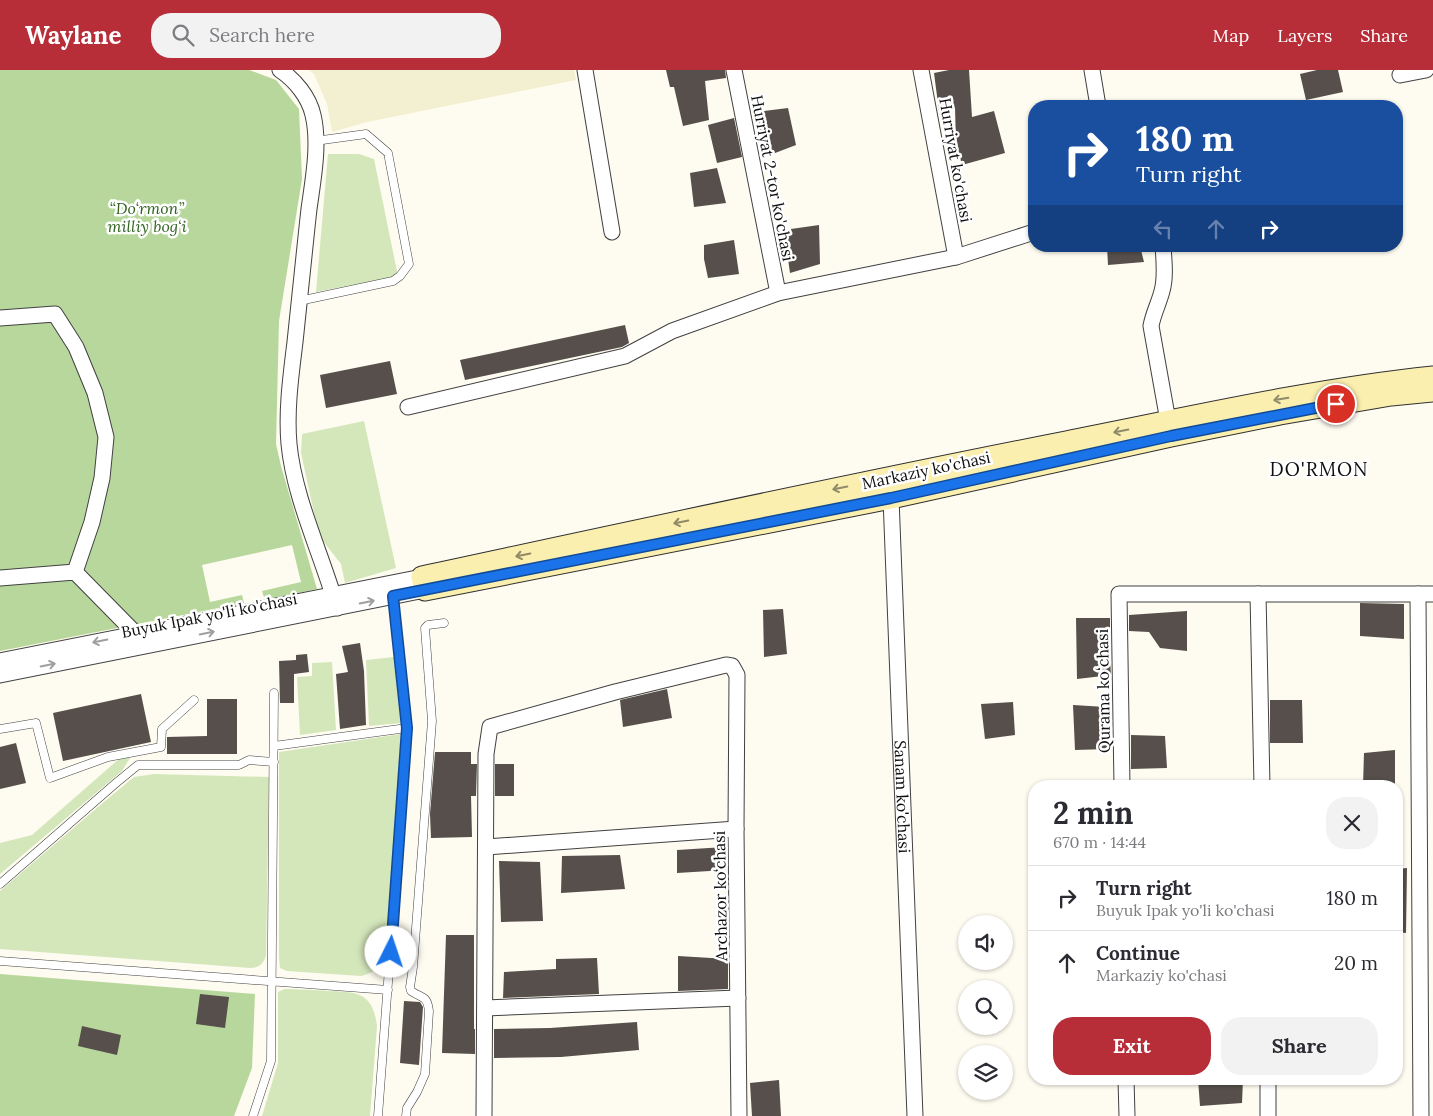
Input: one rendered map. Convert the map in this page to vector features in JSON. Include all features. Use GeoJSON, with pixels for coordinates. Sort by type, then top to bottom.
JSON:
{"type":"FeatureCollection","features":[{"type":"Feature","properties":{"kind":"street"},"geometry":{"type":"LineString","coordinates":[[280,70],[296,84],[307,99],[314,116],[315,141],[288,415],[289,445],[297,486],[335,601]]}},
{"type":"Feature","properties":{"kind":"street"},"geometry":{"type":"LineString","coordinates":[[585,70],[612,232]]}},
{"type":"Feature","properties":{"kind":"street","name":"Hurriyat 2-tor ko'chasi"},"geometry":{"type":"LineString","coordinates":[[734,70],[778,293]]}},
{"type":"Feature","properties":{"kind":"street","name":"Hurriyat ko'chasi"},"geometry":{"type":"LineString","coordinates":[[921,70],[956,257]]}},
{"type":"Feature","properties":{"kind":"street"},"geometry":{"type":"LineString","coordinates":[[1092,70],[1097,100]]}},
{"type":"Feature","properties":{"kind":"street"},"geometry":{"type":"LineString","coordinates":[[1400,75],[1426,70]]}},
{"type":"Feature","properties":{"kind":"street"},"geometry":{"type":"LineString","coordinates":[[408,407],[625,356],[672,331],[778,293],[956,257],[1028,234]]}},
{"type":"Feature","properties":{"kind":"street"},"geometry":{"type":"LineString","coordinates":[[1163,252],[1164,282],[1151,326],[1170,429]]}},
{"type":"Feature","properties":{"kind":"street"},"geometry":{"type":"LineString","coordinates":[[0,318],[55,314],[76,347],[95,393],[106,437],[102,478],[92,522],[75,572]]}},
{"type":"Feature","properties":{"kind":"street","name":"Markaziy ko'chasi"},"geometry":{"type":"LineString","coordinates":[[423,583],[1170,429],[1306,395],[1433,377]]}},
{"type":"Feature","properties":{"kind":"street","name":"Markaziy ko'chasi"},"geometry":{"type":"LineString","coordinates":[[1170,429],[1391,395],[1433,392]]}},
{"type":"Feature","properties":{"kind":"street","name":"Sanam ko'chasi"},"geometry":{"type":"LineString","coordinates":[[890,488],[915,1116]]}},
{"type":"Feature","properties":{"kind":"street"},"geometry":{"type":"LineString","coordinates":[[0,578],[75,572]]}},
{"type":"Feature","properties":{"kind":"street"},"geometry":{"type":"LineString","coordinates":[[75,572],[138,640]]}},
{"type":"Feature","properties":{"kind":"street","name":"Buyuk Ipak yo'li ko'chasi"},"geometry":{"type":"LineString","coordinates":[[0,661],[138,640],[423,583]]}},
{"type":"Feature","properties":{"kind":"street","name":"Buyuk Ipak yo'li ko'chasi"},"geometry":{"type":"LineString","coordinates":[[335,601],[393,596],[423,583]]}},
{"type":"Feature","properties":{"kind":"street","name":"Qurama koʻchasi"},"geometry":{"type":"LineString","coordinates":[[1122,780],[1119,594],[1258,594]]}},
{"type":"Feature","properties":{"kind":"street"},"geometry":{"type":"LineString","coordinates":[[1262,780],[1258,594],[1426,594],[1421,1116]]}},
{"type":"Feature","properties":{"kind":"street","name":"Buyuk Ipak yo'li ko'chasi"},"geometry":{"type":"LineString","coordinates":[[0,675],[138,640]]}},
{"type":"Feature","properties":{"kind":"street","name":"Archazor ko‘chasi"},"geometry":{"type":"LineString","coordinates":[[486,846],[486,754],[490,727],[712,667],[726,664],[732,666],[737,675],[736,829],[740,1116]]}},
{"type":"Feature","properties":{"kind":"street"},"geometry":{"type":"LineString","coordinates":[[484,1116],[486,846],[736,829]]}},
{"type":"Feature","properties":{"kind":"street"},"geometry":{"type":"LineString","coordinates":[[485,1008],[738,998]]}},
{"type":"Feature","properties":{"kind":"street"},"geometry":{"type":"LineString","coordinates":[[1126,1085],[1127,1116]]}},
{"type":"Feature","properties":{"kind":"street"},"geometry":{"type":"LineString","coordinates":[[1268,1085],[1268,1116]]}},
{"type":"Feature","properties":{"kind":"lane"},"geometry":{"type":"LineString","coordinates":[[299,301],[393,282],[410,264],[388,153],[366,134],[315,141]]}},
{"type":"Feature","properties":{"kind":"lane"},"geometry":{"type":"LineString","coordinates":[[378,1116],[407,728],[393,596]]}},
{"type":"Feature","properties":{"kind":"lane"},"geometry":{"type":"LineString","coordinates":[[406,1116],[407,1108],[425,1074],[429,1011],[428,1002],[425,998],[412,991],[410,986],[432,721],[425,628],[428,625],[444,623]]}},
{"type":"Feature","properties":{"kind":"lane"},"geometry":{"type":"LineString","coordinates":[[253,1116],[271,1061],[274,693]]}},
{"type":"Feature","properties":{"kind":"lane"},"geometry":{"type":"LineString","coordinates":[[0,729],[36,723],[50,778],[108,757],[161,747],[162,729],[194,700]]}},
{"type":"Feature","properties":{"kind":"lane"},"geometry":{"type":"LineString","coordinates":[[274,746],[407,728]]}},
{"type":"Feature","properties":{"kind":"lane"},"geometry":{"type":"LineString","coordinates":[[0,884],[138,765],[239,765],[249,760],[274,762]]}},
{"type":"Feature","properties":{"kind":"lane"},"geometry":{"type":"LineString","coordinates":[[0,961],[388,990]]}},
{"type":"Feature","properties":{"kind":"shaded area"},"geometry":{"type":"Polygon","coordinates":[[[309,70],[574,70],[576,80],[367,122],[332,132],[327,104],[314,74],[309,70]]]}},
{"type":"Feature","properties":{"kind":"green space","name":"“Do‘rmon” milliy bog‘i"},"geometry":{"type":"Polygon","coordinates":[[[0,70],[249,70],[276,80],[299,109],[302,179],[279,321],[276,444],[317,589],[265,600],[262,591],[301,582],[292,545],[202,565],[210,602],[242,595],[244,603],[0,651],[0,70]]]}},
{"type":"Feature","properties":{"kind":"green space"},"geometry":{"type":"Polygon","coordinates":[[[328,154],[359,154],[374,159],[398,276],[316,292],[328,154]]]}},
{"type":"Feature","properties":{"kind":"green space"},"geometry":{"type":"Polygon","coordinates":[[[364,421],[396,568],[345,583],[341,564],[319,536],[301,453],[302,434],[364,421]]]}},
{"type":"Feature","properties":{"kind":"green space"},"geometry":{"type":"Polygon","coordinates":[[[394,657],[401,723],[369,726],[366,660],[394,657]]]}},
{"type":"Feature","properties":{"kind":"green space"},"geometry":{"type":"Polygon","coordinates":[[[332,662],[336,730],[300,735],[297,677],[312,676],[312,663],[332,662]]]}},
{"type":"Feature","properties":{"kind":"green space"},"geometry":{"type":"Polygon","coordinates":[[[401,734],[386,953],[382,962],[371,973],[361,976],[287,971],[280,968],[279,752],[401,734]]]}},
{"type":"Feature","properties":{"kind":"green space"},"geometry":{"type":"Polygon","coordinates":[[[120,758],[130,758],[122,771],[0,874],[0,843],[32,835],[120,758]]]}},
{"type":"Feature","properties":{"kind":"green space"},"geometry":{"type":"Polygon","coordinates":[[[154,774],[269,777],[266,956],[262,963],[250,968],[0,949],[0,891],[134,777],[154,774]]]}},
{"type":"Feature","properties":{"kind":"green space"},"geometry":{"type":"Polygon","coordinates":[[[0,974],[255,994],[252,1068],[234,1116],[0,1116],[0,974]]]}},
{"type":"Feature","properties":{"kind":"green space"},"geometry":{"type":"Polygon","coordinates":[[[285,989],[347,992],[362,996],[372,1006],[377,1026],[370,1116],[262,1116],[278,1063],[278,992],[285,989]]]}},
{"type":"Feature","properties":{"kind":"building"},"geometry":{"type":"Polygon","coordinates":[[[666,70],[725,70],[726,78],[705,81],[709,120],[683,126],[674,87],[670,87],[666,70]]]}},
{"type":"Feature","properties":{"kind":"building"},"geometry":{"type":"Polygon","coordinates":[[[949,70],[969,70],[972,117],[994,111],[1005,153],[962,165],[956,143],[955,108],[939,111],[934,73],[949,70]]]}},
{"type":"Feature","properties":{"kind":"building"},"geometry":{"type":"Polygon","coordinates":[[[1317,70],[1338,70],[1343,92],[1306,100],[1300,74],[1317,70]]]}},
{"type":"Feature","properties":{"kind":"building"},"geometry":{"type":"Polygon","coordinates":[[[788,108],[796,145],[762,158],[756,112],[788,108]]]}},
{"type":"Feature","properties":{"kind":"building"},"geometry":{"type":"Polygon","coordinates":[[[734,118],[742,157],[717,163],[708,125],[734,118]]]}},
{"type":"Feature","properties":{"kind":"building"},"geometry":{"type":"Polygon","coordinates":[[[717,168],[726,203],[694,207],[690,173],[717,168]]]}},
{"type":"Feature","properties":{"kind":"building"},"geometry":{"type":"Polygon","coordinates":[[[819,225],[820,264],[790,273],[784,230],[819,225]]]}},
{"type":"Feature","properties":{"kind":"building"},"geometry":{"type":"Polygon","coordinates":[[[734,240],[739,274],[708,278],[704,259],[704,245],[734,240]]]}},
{"type":"Feature","properties":{"kind":"building"},"geometry":{"type":"Polygon","coordinates":[[[1107,252],[1142,252],[1144,262],[1108,265],[1107,252]]]}},
{"type":"Feature","properties":{"kind":"building"},"geometry":{"type":"Polygon","coordinates":[[[625,325],[629,343],[622,347],[465,380],[460,360],[625,325]]]}},
{"type":"Feature","properties":{"kind":"building"},"geometry":{"type":"Polygon","coordinates":[[[390,361],[397,394],[326,408],[320,375],[390,361]]]}},
{"type":"Feature","properties":{"kind":"building"},"geometry":{"type":"Polygon","coordinates":[[[1360,603],[1404,604],[1404,639],[1360,636],[1360,603]]]}},
{"type":"Feature","properties":{"kind":"building"},"geometry":{"type":"Polygon","coordinates":[[[783,609],[787,654],[764,657],[763,610],[783,609]]]}},
{"type":"Feature","properties":{"kind":"building"},"geometry":{"type":"Polygon","coordinates":[[[1187,611],[1187,651],[1160,648],[1149,632],[1129,631],[1129,615],[1187,611]]]}},
{"type":"Feature","properties":{"kind":"building"},"geometry":{"type":"Polygon","coordinates":[[[1076,618],[1110,618],[1110,631],[1108,631],[1111,675],[1077,679],[1076,618]]]}},
{"type":"Feature","properties":{"kind":"building"},"geometry":{"type":"Polygon","coordinates":[[[360,643],[364,671],[366,725],[340,729],[336,674],[348,672],[342,646],[360,643]]]}},
{"type":"Feature","properties":{"kind":"building"},"geometry":{"type":"Polygon","coordinates":[[[307,654],[309,672],[294,674],[294,703],[280,703],[279,661],[296,660],[296,655],[307,654]]]}},
{"type":"Feature","properties":{"kind":"building"},"geometry":{"type":"Polygon","coordinates":[[[667,689],[672,718],[623,727],[620,700],[667,689]]]}},
{"type":"Feature","properties":{"kind":"building"},"geometry":{"type":"Polygon","coordinates":[[[141,694],[151,742],[63,761],[53,713],[141,694]]]}},
{"type":"Feature","properties":{"kind":"building"},"geometry":{"type":"Polygon","coordinates":[[[207,699],[237,699],[237,754],[167,754],[167,737],[207,736],[207,699]]]}},
{"type":"Feature","properties":{"kind":"building"},"geometry":{"type":"Polygon","coordinates":[[[1270,700],[1302,700],[1303,743],[1270,743],[1270,700]]]}},
{"type":"Feature","properties":{"kind":"building"},"geometry":{"type":"Polygon","coordinates":[[[1013,702],[1015,735],[985,739],[981,704],[1013,702]]]}},
{"type":"Feature","properties":{"kind":"building"},"geometry":{"type":"Polygon","coordinates":[[[1073,705],[1106,707],[1109,749],[1075,750],[1073,705]]]}},
{"type":"Feature","properties":{"kind":"building"},"geometry":{"type":"Polygon","coordinates":[[[1131,735],[1165,736],[1167,768],[1131,769],[1131,735]]]}},
{"type":"Feature","properties":{"kind":"building"},"geometry":{"type":"Polygon","coordinates":[[[16,743],[26,783],[0,789],[0,747],[16,743]]]}},
{"type":"Feature","properties":{"kind":"building"},"geometry":{"type":"Polygon","coordinates":[[[1395,750],[1395,780],[1363,780],[1364,753],[1395,750]]]}},
{"type":"Feature","properties":{"kind":"building"},"geometry":{"type":"Polygon","coordinates":[[[435,752],[471,752],[471,764],[477,764],[476,796],[471,796],[472,837],[431,838],[430,814],[435,752]]]}},
{"type":"Feature","properties":{"kind":"building"},"geometry":{"type":"Polygon","coordinates":[[[495,764],[514,764],[514,796],[495,796],[495,764]]]}},
{"type":"Feature","properties":{"kind":"building"},"geometry":{"type":"Polygon","coordinates":[[[725,847],[726,870],[677,873],[677,850],[725,847]]]}},
{"type":"Feature","properties":{"kind":"building"},"geometry":{"type":"Polygon","coordinates":[[[620,855],[625,889],[561,893],[562,856],[620,855]]]}},
{"type":"Feature","properties":{"kind":"building"},"geometry":{"type":"Polygon","coordinates":[[[499,861],[540,862],[543,921],[501,922],[499,861]]]}},
{"type":"Feature","properties":{"kind":"building"},"geometry":{"type":"Polygon","coordinates":[[[1403,868],[1407,868],[1406,933],[1403,933],[1403,868]]]}},
{"type":"Feature","properties":{"kind":"building"},"geometry":{"type":"Polygon","coordinates":[[[446,935],[474,935],[475,1054],[442,1053],[446,935]]]}},
{"type":"Feature","properties":{"kind":"building"},"geometry":{"type":"Polygon","coordinates":[[[678,956],[728,959],[728,989],[678,991],[678,956]]]}},
{"type":"Feature","properties":{"kind":"building"},"geometry":{"type":"Polygon","coordinates":[[[597,958],[599,994],[503,998],[504,972],[556,969],[556,959],[597,958]]]}},
{"type":"Feature","properties":{"kind":"building"},"geometry":{"type":"Polygon","coordinates":[[[200,994],[229,997],[225,1028],[196,1024],[200,994]]]}},
{"type":"Feature","properties":{"kind":"building"},"geometry":{"type":"Polygon","coordinates":[[[404,1001],[420,1002],[423,1007],[419,1065],[400,1063],[404,1001]]]}},
{"type":"Feature","properties":{"kind":"building"},"geometry":{"type":"Polygon","coordinates":[[[637,1022],[639,1050],[561,1057],[494,1058],[494,1029],[550,1028],[637,1022]]]}},
{"type":"Feature","properties":{"kind":"building"},"geometry":{"type":"Polygon","coordinates":[[[82,1026],[121,1035],[117,1055],[78,1046],[82,1026]]]}},
{"type":"Feature","properties":{"kind":"building"},"geometry":{"type":"Polygon","coordinates":[[[779,1080],[781,1116],[752,1116],[750,1083],[779,1080]]]}},
{"type":"Feature","properties":{"kind":"building"},"geometry":{"type":"Polygon","coordinates":[[[1198,1085],[1243,1085],[1242,1103],[1200,1106],[1198,1085]]]}},
{"type":"Feature","properties":{"kind":"district","name":"DO'RMON"},"geometry":{"type":"Point","coordinates":[1319,469]}},
{"type":"Feature","properties":{"kind":"route"},"geometry":{"type":"LineString","coordinates":[[391,952],[407,728],[393,596],[891,498],[1171,436],[1336,404]]}}]}
